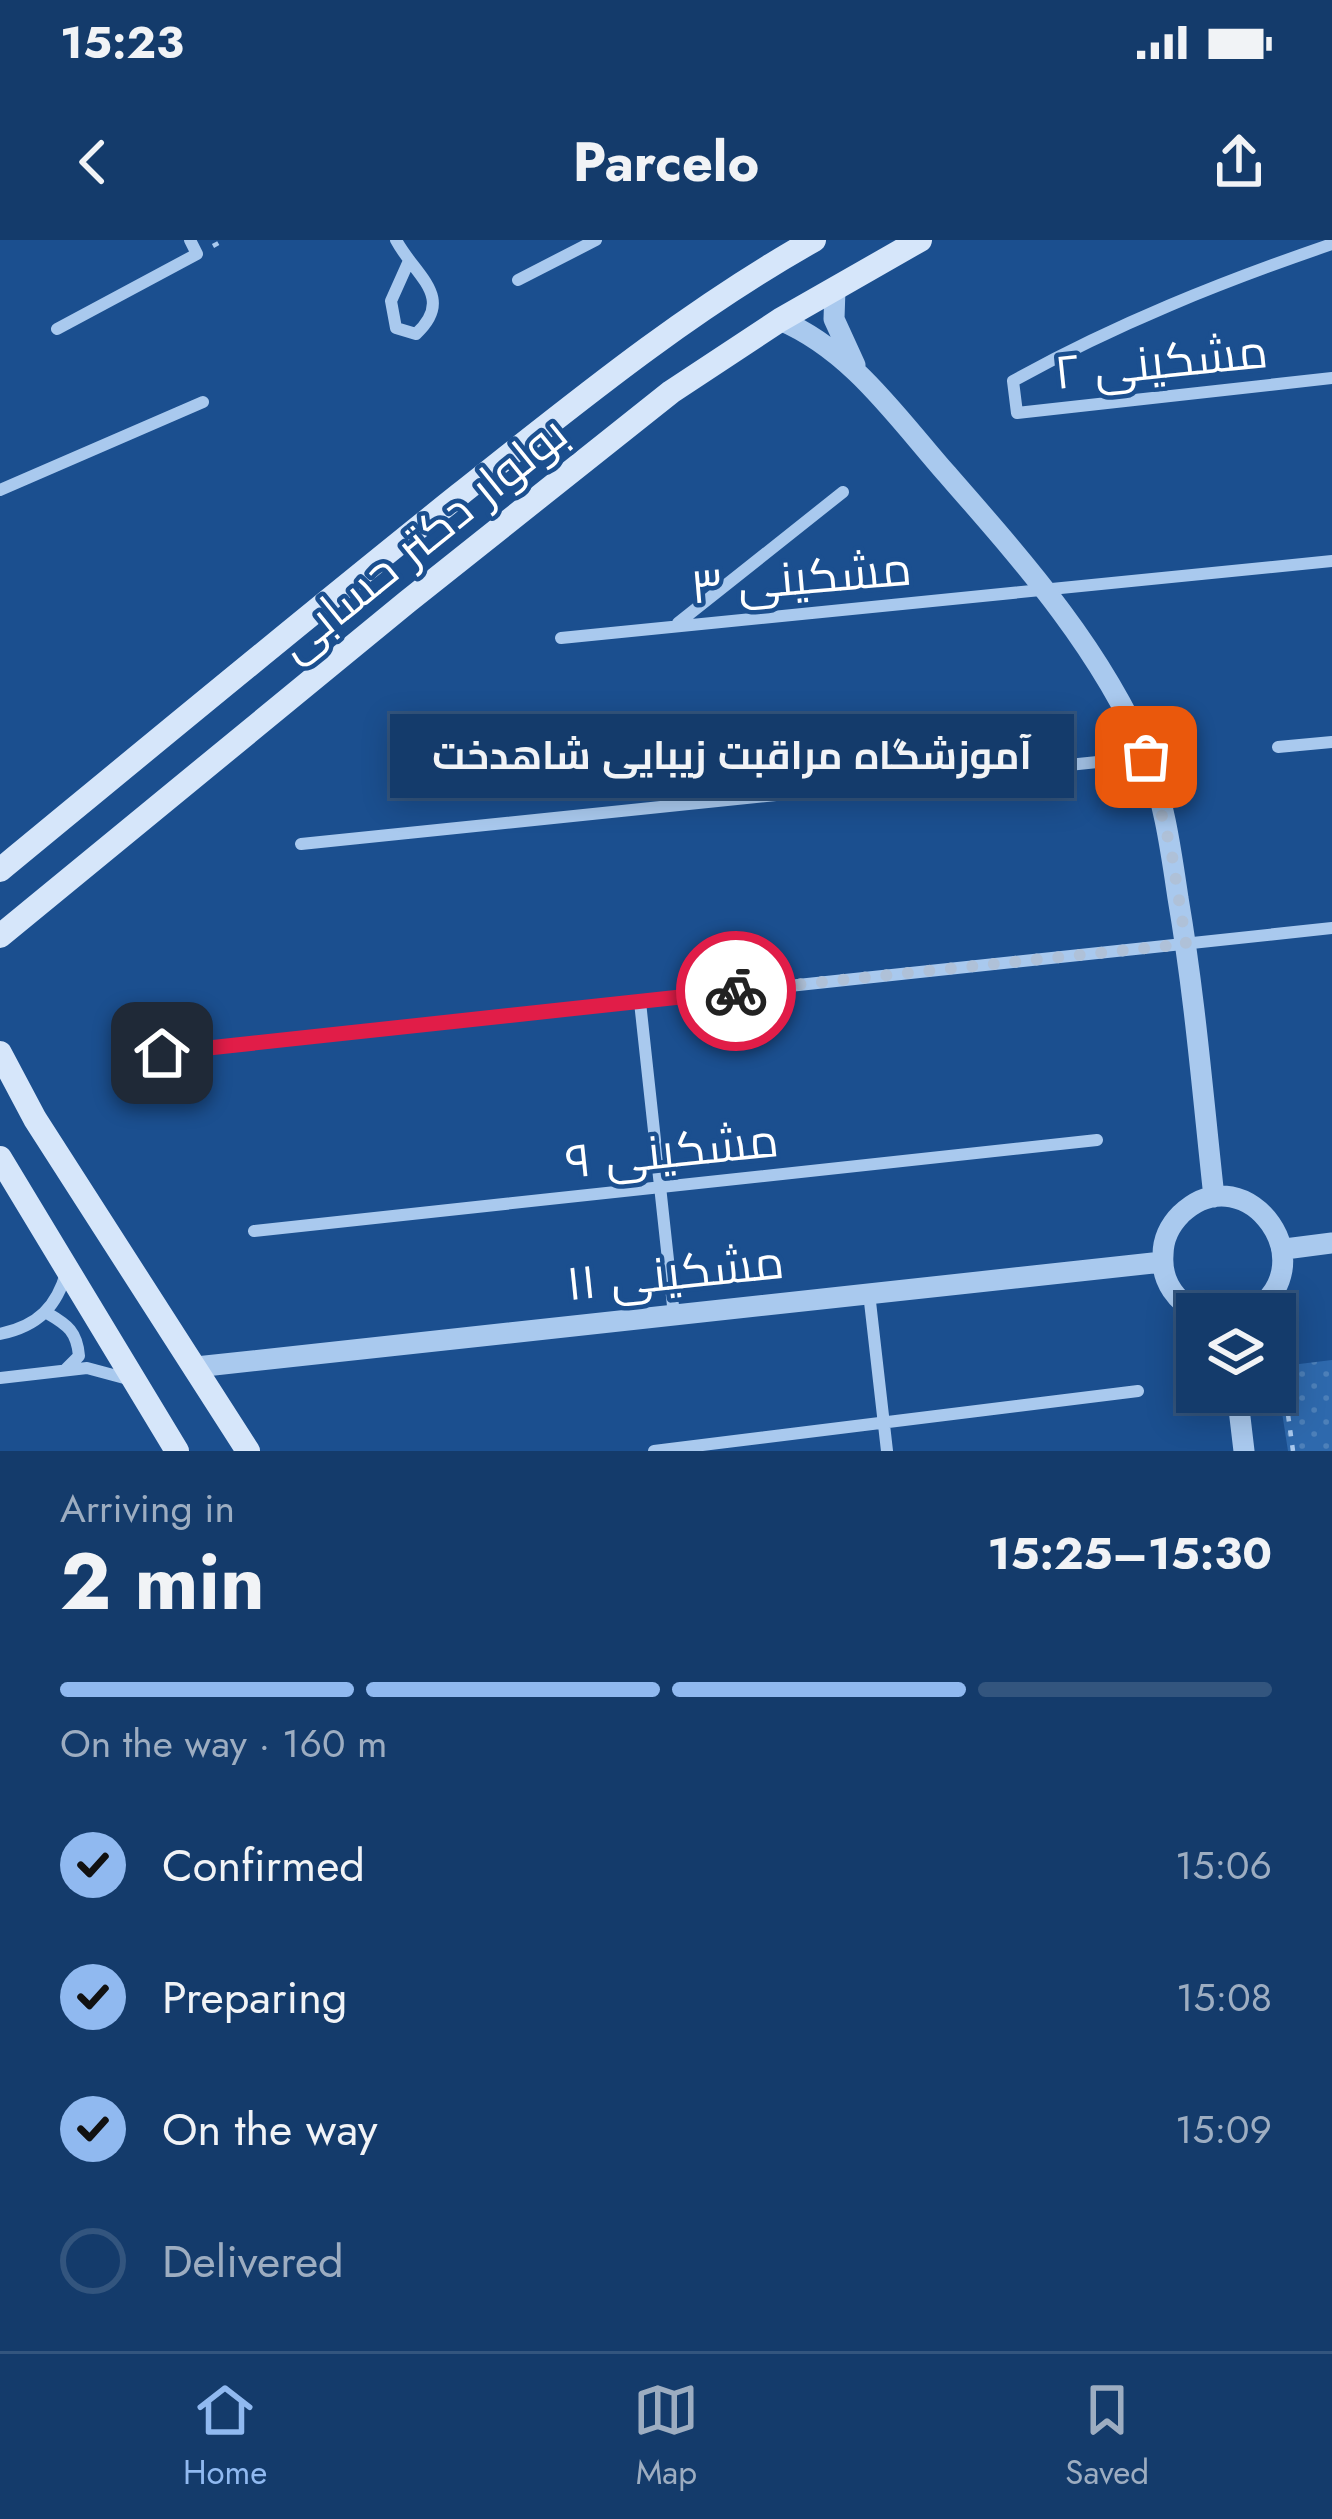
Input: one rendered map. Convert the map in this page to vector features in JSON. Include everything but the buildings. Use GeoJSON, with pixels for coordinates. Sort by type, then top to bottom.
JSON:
{"type":"FeatureCollection","features":[{"type":"Feature","properties":{"kind":"main road","name":"بولوار دکتر حسابی"},"geometry":{"type":"LineString","coordinates":[[0,870],[640,352],[753,274],[814,240]]}},
{"type":"Feature","properties":{"kind":"main road","name":"بولوار دکتر حسابی"},"geometry":{"type":"LineString","coordinates":[[0,936],[670,392],[780,320],[920,240]]}},
{"type":"Feature","properties":{"kind":"main road"},"geometry":{"type":"LineString","coordinates":[[0,1053],[35,1120],[248,1451]]}},
{"type":"Feature","properties":{"kind":"main road"},"geometry":{"type":"LineString","coordinates":[[0,1158],[177,1451]]}},
{"type":"Feature","properties":{"kind":"street"},"geometry":{"type":"LineString","coordinates":[[57,329],[197,254],[190,240]]}},
{"type":"Feature","properties":{"kind":"street"},"geometry":{"type":"LineString","coordinates":[[396,240],[436,303],[431,320],[416,334],[397,328],[391,301],[408,263]]}},
{"type":"Feature","properties":{"kind":"street"},"geometry":{"type":"LineString","coordinates":[[518,280],[596,240]]}},
{"type":"Feature","properties":{"kind":"street","name":"مشکینی ۲"},"geometry":{"type":"LineString","coordinates":[[1332,244],[1214,284],[1094,337],[1013,381],[1017,413],[1332,378]]}},
{"type":"Feature","properties":{"kind":"street"},"geometry":{"type":"LineString","coordinates":[[835,289],[834,319],[857,371]]}},
{"type":"Feature","properties":{"kind":"street"},"geometry":{"type":"LineString","coordinates":[[780,320],[805,331],[857,371],[1048,591],[1100,668],[1146,757],[1171,849],[1186,944],[1214,1197]]}},
{"type":"Feature","properties":{"kind":"street"},"geometry":{"type":"LineString","coordinates":[[0,490],[202,402]]}},
{"type":"Feature","properties":{"kind":"street"},"geometry":{"type":"LineString","coordinates":[[677,624],[843,492]]}},
{"type":"Feature","properties":{"kind":"street","name":"مشکینی ۳"},"geometry":{"type":"LineString","coordinates":[[560,638],[1332,561]]}},
{"type":"Feature","properties":{"kind":"street"},"geometry":{"type":"LineString","coordinates":[[1278,747],[1332,742]]}},
{"type":"Feature","properties":{"kind":"street"},"geometry":{"type":"LineString","coordinates":[[301,844],[1146,757]]}},
{"type":"Feature","properties":{"kind":"street"},"geometry":{"type":"LineString","coordinates":[[162,1053],[1332,928]]}},
{"type":"Feature","properties":{"kind":"street"},"geometry":{"type":"LineString","coordinates":[[640,1001],[674,1315]]}},
{"type":"Feature","properties":{"kind":"street","name":"مشکینی ۹"},"geometry":{"type":"LineString","coordinates":[[254,1231],[1097,1140]]}},
{"type":"Feature","properties":{"kind":"street"},"geometry":{"type":"LineString","coordinates":[[1176,1295],[1162,1262],[1167,1232],[1200,1201],[1214,1197],[1231,1197],[1260,1208],[1280,1234],[1285,1249],[1274,1293]]}},
{"type":"Feature","properties":{"kind":"street"},"geometry":{"type":"LineString","coordinates":[[1285,1249],[1332,1244]]}},
{"type":"Feature","properties":{"kind":"street","name":"مشکینی ۱۱"},"geometry":{"type":"LineString","coordinates":[[196,1367],[1162,1262]]}},
{"type":"Feature","properties":{"kind":"street"},"geometry":{"type":"LineString","coordinates":[[0,1334],[19,1330],[47,1313],[61,1292],[67,1269]]}},
{"type":"Feature","properties":{"kind":"street"},"geometry":{"type":"LineString","coordinates":[[869,1293],[887,1451]]}},
{"type":"Feature","properties":{"kind":"street"},"geometry":{"type":"LineString","coordinates":[[47,1313],[77,1337],[79,1356],[65,1370]]}},
{"type":"Feature","properties":{"kind":"street"},"geometry":{"type":"LineString","coordinates":[[0,1378],[88,1367],[114,1372],[135,1383]]}},
{"type":"Feature","properties":{"kind":"street"},"geometry":{"type":"LineString","coordinates":[[654,1451],[1138,1391]]}},
{"type":"Feature","properties":{"kind":"street"},"geometry":{"type":"LineString","coordinates":[[1239,1413],[1244,1451]]}},
{"type":"Feature","properties":{"kind":"path"},"geometry":{"type":"LineString","coordinates":[[1288,1413],[1293,1451]]}},
{"type":"Feature","properties":{"kind":"shaded area"},"geometry":{"type":"Polygon","coordinates":[[[1332,1360],[1332,1451],[1288,1451],[1282,1413],[1296,1413],[1296,1364],[1332,1360]]]}},
{"type":"Feature","properties":{"kind":"way so far"},"geometry":{"type":"LineString","coordinates":[[736,991],[1186,944],[1171,849],[1146,757]]}},
{"type":"Feature","properties":{"kind":"place","name":"آموزشگاه مراقبت زیبایی شاهدخت"},"geometry":{"type":"Point","coordinates":[1146,757]}},
{"type":"Feature","properties":{"kind":"route"},"geometry":{"type":"LineString","coordinates":[[162,1053],[736,991]]}}]}
